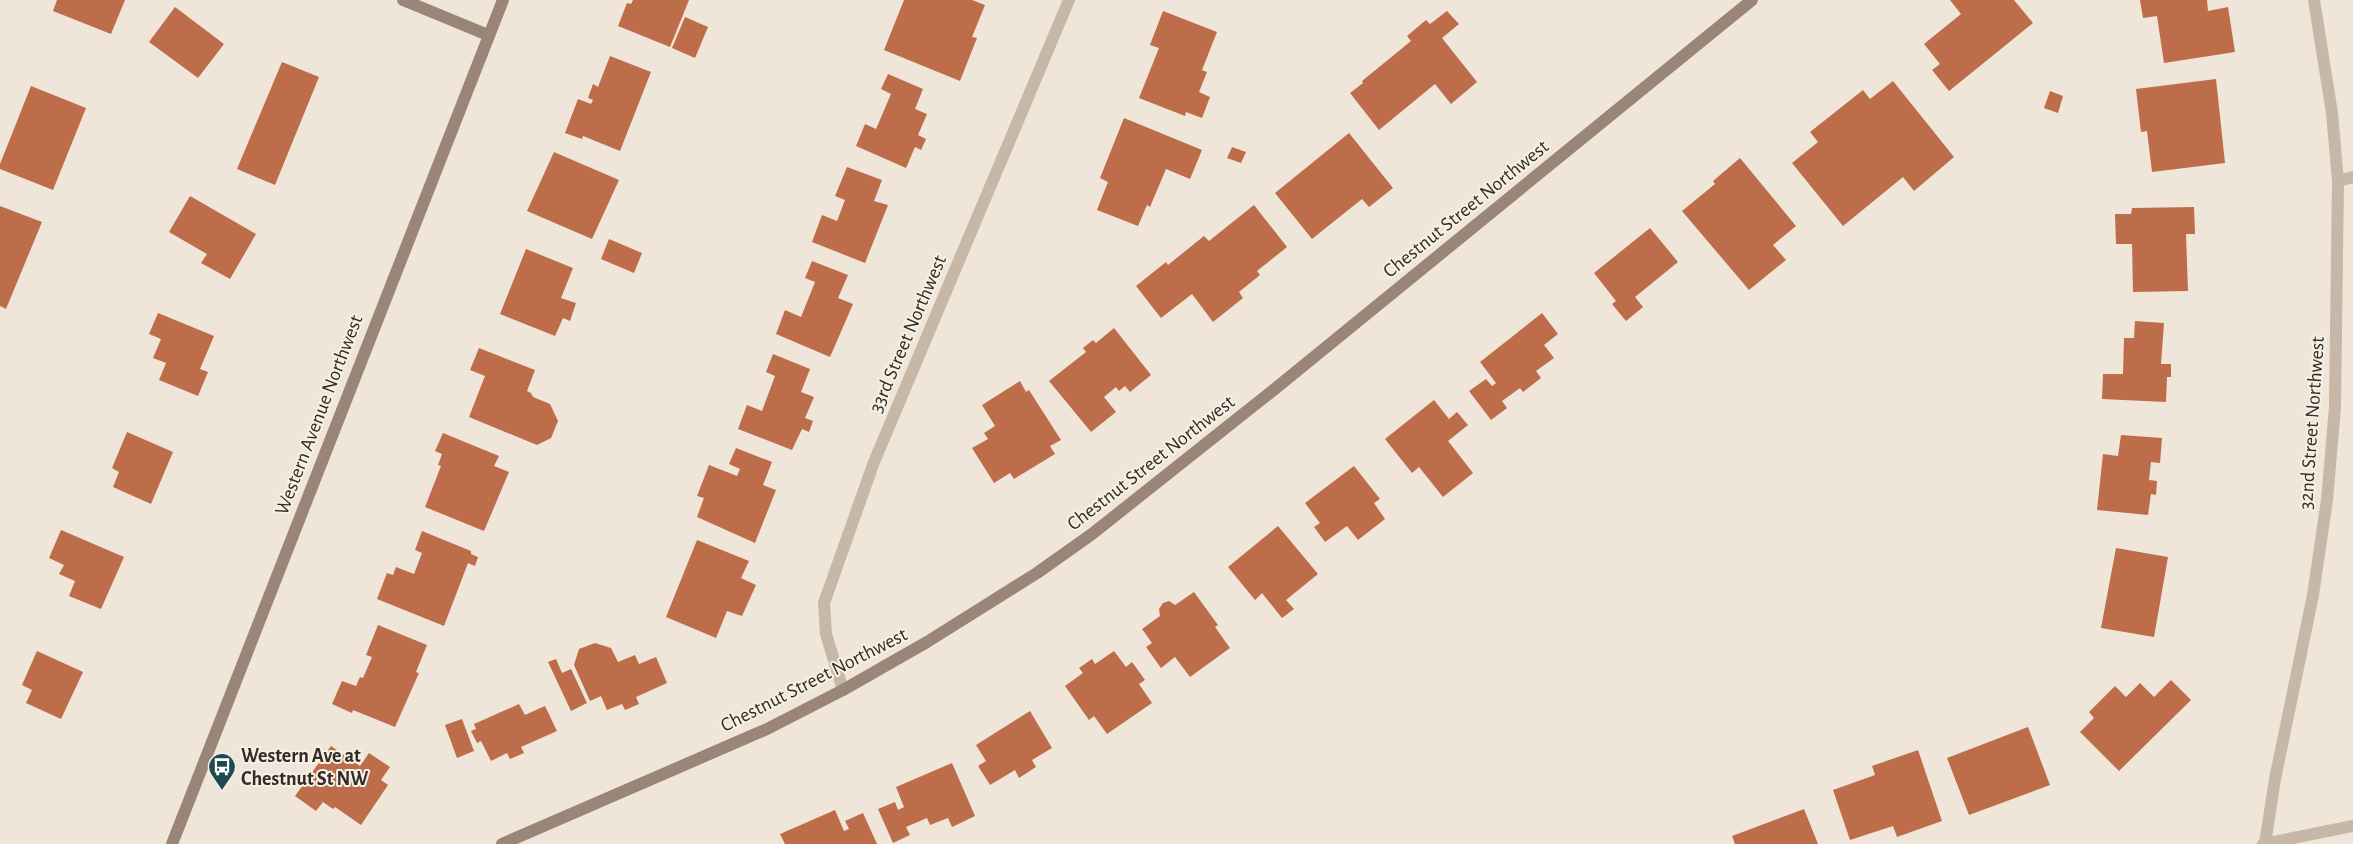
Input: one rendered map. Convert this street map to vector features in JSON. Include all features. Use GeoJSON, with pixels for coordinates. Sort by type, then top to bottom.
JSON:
{"type":"FeatureCollection","features":[{"type":"Feature","properties":{"kind":"street"},"geometry":{"type":"LineString","coordinates":[[403,0],[488,36]]}},
{"type":"Feature","properties":{"kind":"street","name":"Western Avenue Northwest"},"geometry":{"type":"LineString","coordinates":[[172,844],[503,0]]}},
{"type":"Feature","properties":{"kind":"street","name":"33rd Street Northwest"},"geometry":{"type":"LineString","coordinates":[[843,690],[826,634],[824,603],[874,462],[1069,0]]}},
{"type":"Feature","properties":{"kind":"street","name":"Chestnut Street Northwest"},"geometry":{"type":"LineString","coordinates":[[502,844],[767,729],[843,690],[971,616],[1092,534],[1276,388],[1752,0]]}},
{"type":"Feature","properties":{"kind":"street","name":"32nd Street Northwest"},"geometry":{"type":"LineString","coordinates":[[2264,844],[2275,779],[2313,594],[2327,500],[2336,361],[2338,181],[2332,113],[2314,0]]}},
{"type":"Feature","properties":{"kind":"street"},"geometry":{"type":"LineString","coordinates":[[2338,181],[2353,177]]}},
{"type":"Feature","properties":{"kind":"street"},"geometry":{"type":"LineString","coordinates":[[2264,844],[2353,826]]}},
{"type":"Feature","properties":{"kind":"building"},"geometry":{"type":"Polygon","coordinates":[[[57,0],[125,0],[111,34],[53,11],[57,0]]]}},
{"type":"Feature","properties":{"kind":"building"},"geometry":{"type":"Polygon","coordinates":[[[633,0],[689,0],[670,47],[618,26],[627,3],[631,4],[633,0]]]}},
{"type":"Feature","properties":{"kind":"building"},"geometry":{"type":"Polygon","coordinates":[[[904,0],[972,0],[985,5],[972,37],[977,38],[960,81],[884,50],[904,0]]]}},
{"type":"Feature","properties":{"kind":"building"},"geometry":{"type":"Polygon","coordinates":[[[1950,0],[2014,0],[2033,23],[1949,91],[1932,70],[1940,64],[1924,44],[1961,14],[1950,0]]]}},
{"type":"Feature","properties":{"kind":"building"},"geometry":{"type":"Polygon","coordinates":[[[2140,0],[2207,0],[2208,11],[2228,7],[2235,52],[2164,63],[2157,16],[2143,18],[2140,0]]]}},
{"type":"Feature","properties":{"kind":"building"},"geometry":{"type":"Polygon","coordinates":[[[175,7],[224,44],[198,78],[149,42],[175,7]]]}},
{"type":"Feature","properties":{"kind":"building"},"geometry":{"type":"Polygon","coordinates":[[[1163,11],[1217,32],[1202,70],[1207,72],[1199,92],[1210,97],[1202,118],[1186,112],[1185,116],[1139,98],[1159,48],[1150,45],[1163,11]]]}},
{"type":"Feature","properties":{"kind":"building"},"geometry":{"type":"Polygon","coordinates":[[[1447,11],[1459,24],[1442,38],[1477,82],[1451,104],[1435,84],[1379,130],[1350,93],[1411,41],[1407,36],[1426,20],[1430,24],[1447,11]]]}},
{"type":"Feature","properties":{"kind":"building"},"geometry":{"type":"Polygon","coordinates":[[[685,17],[708,27],[695,58],[672,48],[685,17]]]}},
{"type":"Feature","properties":{"kind":"building"},"geometry":{"type":"Polygon","coordinates":[[[610,56],[651,72],[620,151],[583,136],[582,139],[565,133],[578,99],[591,104],[593,100],[588,98],[593,84],[598,87],[610,56]]]}},
{"type":"Feature","properties":{"kind":"building"},"geometry":{"type":"Polygon","coordinates":[[[282,62],[319,77],[275,185],[237,169],[282,62]]]}},
{"type":"Feature","properties":{"kind":"building"},"geometry":{"type":"Polygon","coordinates":[[[888,74],[923,89],[915,109],[927,114],[918,135],[926,139],[921,150],[915,147],[906,168],[856,146],[865,124],[876,129],[891,94],[881,89],[888,74]]]}},
{"type":"Feature","properties":{"kind":"building"},"geometry":{"type":"Polygon","coordinates":[[[2216,79],[2225,163],[2152,172],[2147,131],[2141,132],[2136,89],[2216,79]]]}},
{"type":"Feature","properties":{"kind":"building"},"geometry":{"type":"Polygon","coordinates":[[[1893,81],[1954,157],[1914,191],[1903,177],[1843,226],[1792,163],[1818,142],[1810,132],[1863,90],[1870,99],[1893,81]]]}},
{"type":"Feature","properties":{"kind":"building"},"geometry":{"type":"Polygon","coordinates":[[[31,86],[86,108],[53,190],[0,169],[0,164],[31,86]]]}},
{"type":"Feature","properties":{"kind":"building"},"geometry":{"type":"Polygon","coordinates":[[[2050,91],[2063,96],[2058,113],[2044,108],[2050,91]]]}},
{"type":"Feature","properties":{"kind":"building"},"geometry":{"type":"Polygon","coordinates":[[[1124,118],[1202,150],[1190,179],[1166,169],[1150,207],[1147,205],[1138,226],[1097,210],[1108,182],[1100,178],[1124,118]]]}},
{"type":"Feature","properties":{"kind":"building"},"geometry":{"type":"Polygon","coordinates":[[[1349,133],[1393,188],[1369,207],[1362,199],[1312,239],[1275,193],[1349,133]]]}},
{"type":"Feature","properties":{"kind":"building"},"geometry":{"type":"Polygon","coordinates":[[[1232,147],[1246,152],[1241,163],[1227,158],[1232,147]]]}},
{"type":"Feature","properties":{"kind":"building"},"geometry":{"type":"Polygon","coordinates":[[[554,152],[619,180],[592,239],[527,211],[554,152]]]}},
{"type":"Feature","properties":{"kind":"building"},"geometry":{"type":"Polygon","coordinates":[[[1740,158],[1796,226],[1773,245],[1786,260],[1749,290],[1682,211],[1715,184],[1713,181],[1740,158]]]}},
{"type":"Feature","properties":{"kind":"building"},"geometry":{"type":"Polygon","coordinates":[[[847,167],[882,180],[874,201],[888,205],[865,263],[812,242],[822,215],[837,221],[845,200],[835,196],[847,167]]]}},
{"type":"Feature","properties":{"kind":"building"},"geometry":{"type":"Polygon","coordinates":[[[190,196],[256,234],[230,279],[201,263],[207,254],[169,232],[190,196]]]}},
{"type":"Feature","properties":{"kind":"building"},"geometry":{"type":"Polygon","coordinates":[[[1254,205],[1287,247],[1257,271],[1260,275],[1239,292],[1243,298],[1213,322],[1192,294],[1161,318],[1136,286],[1166,262],[1168,265],[1204,236],[1209,241],[1254,205]]]}},
{"type":"Feature","properties":{"kind":"building"},"geometry":{"type":"Polygon","coordinates":[[[0,206],[42,222],[6,309],[0,306],[0,206]]]}},
{"type":"Feature","properties":{"kind":"building"},"geometry":{"type":"Polygon","coordinates":[[[2194,207],[2195,234],[2186,234],[2188,291],[2133,292],[2132,244],[2116,244],[2115,214],[2131,214],[2132,208],[2194,207]]]}},
{"type":"Feature","properties":{"kind":"building"},"geometry":{"type":"Polygon","coordinates":[[[1650,228],[1678,262],[1635,297],[1643,307],[1626,321],[1612,304],[1616,301],[1594,273],[1650,228]]]}},
{"type":"Feature","properties":{"kind":"building"},"geometry":{"type":"Polygon","coordinates":[[[609,239],[642,253],[634,273],[601,259],[609,239]]]}},
{"type":"Feature","properties":{"kind":"building"},"geometry":{"type":"Polygon","coordinates":[[[526,249],[573,268],[561,298],[576,303],[570,321],[563,318],[555,336],[500,314],[526,249]]]}},
{"type":"Feature","properties":{"kind":"building"},"geometry":{"type":"Polygon","coordinates":[[[812,261],[848,275],[838,298],[853,304],[830,357],[776,334],[785,310],[801,317],[815,282],[805,278],[812,261]]]}},
{"type":"Feature","properties":{"kind":"building"},"geometry":{"type":"Polygon","coordinates":[[[158,313],[214,336],[200,369],[208,372],[198,396],[159,380],[166,363],[153,358],[161,339],[149,334],[158,313]]]}},
{"type":"Feature","properties":{"kind":"building"},"geometry":{"type":"Polygon","coordinates":[[[1542,313],[1558,334],[1544,345],[1554,358],[1536,371],[1541,378],[1523,392],[1520,388],[1502,401],[1507,408],[1491,420],[1469,391],[1486,379],[1492,386],[1496,383],[1480,362],[1542,313]]]}},
{"type":"Feature","properties":{"kind":"building"},"geometry":{"type":"Polygon","coordinates":[[[2135,321],[2164,323],[2161,364],[2171,364],[2171,377],[2167,377],[2166,402],[2102,399],[2103,374],[2123,374],[2124,338],[2134,338],[2135,321]]]}},
{"type":"Feature","properties":{"kind":"building"},"geometry":{"type":"Polygon","coordinates":[[[1114,328],[1151,375],[1130,392],[1125,386],[1119,391],[1116,387],[1104,397],[1116,412],[1091,432],[1049,381],[1086,352],[1083,348],[1093,340],[1096,343],[1114,328]]]}},
{"type":"Feature","properties":{"kind":"building"},"geometry":{"type":"Polygon","coordinates":[[[479,348],[535,370],[527,391],[533,397],[550,404],[558,421],[551,438],[537,445],[469,417],[485,376],[470,370],[479,348]]]}},
{"type":"Feature","properties":{"kind":"building"},"geometry":{"type":"Polygon","coordinates":[[[773,354],[810,369],[801,392],[814,397],[805,418],[813,421],[809,432],[802,429],[792,450],[738,429],[747,405],[762,411],[775,376],[766,372],[773,354]]]}},
{"type":"Feature","properties":{"kind":"building"},"geometry":{"type":"Polygon","coordinates":[[[1020,381],[1026,392],[1029,390],[1061,440],[1050,446],[1055,454],[1014,479],[1010,473],[994,483],[972,448],[988,439],[984,433],[995,426],[982,405],[1020,381]]]}},
{"type":"Feature","properties":{"kind":"building"},"geometry":{"type":"Polygon","coordinates":[[[1434,400],[1449,419],[1457,412],[1468,425],[1448,441],[1473,473],[1443,497],[1419,467],[1412,473],[1385,439],[1434,400]]]}},
{"type":"Feature","properties":{"kind":"building"},"geometry":{"type":"Polygon","coordinates":[[[127,432],[173,452],[151,504],[113,487],[119,472],[112,468],[127,432]]]}},
{"type":"Feature","properties":{"kind":"building"},"geometry":{"type":"Polygon","coordinates":[[[443,433],[499,456],[494,466],[509,472],[484,531],[425,507],[441,466],[438,465],[442,454],[435,451],[443,433]]]}},
{"type":"Feature","properties":{"kind":"building"},"geometry":{"type":"Polygon","coordinates":[[[2121,435],[2162,438],[2160,463],[2151,462],[2149,480],[2157,481],[2156,495],[2151,494],[2148,515],[2097,510],[2103,454],[2118,456],[2121,435]]]}},
{"type":"Feature","properties":{"kind":"building"},"geometry":{"type":"Polygon","coordinates":[[[736,448],[772,462],[763,485],[776,490],[755,543],[697,517],[704,498],[697,496],[709,465],[737,476],[740,469],[729,464],[736,448]]]}},
{"type":"Feature","properties":{"kind":"building"},"geometry":{"type":"Polygon","coordinates":[[[1354,466],[1380,499],[1374,503],[1385,519],[1358,540],[1347,526],[1325,542],[1314,527],[1320,523],[1305,503],[1354,466]]]}},
{"type":"Feature","properties":{"kind":"building"},"geometry":{"type":"Polygon","coordinates":[[[1278,526],[1318,574],[1286,600],[1294,609],[1282,618],[1262,593],[1255,600],[1228,567],[1278,526]]]}},
{"type":"Feature","properties":{"kind":"building"},"geometry":{"type":"Polygon","coordinates":[[[61,530],[124,557],[101,609],[69,596],[75,581],[59,574],[64,565],[49,558],[61,530]]]}},
{"type":"Feature","properties":{"kind":"building"},"geometry":{"type":"Polygon","coordinates":[[[422,531],[471,551],[471,554],[478,557],[475,566],[468,563],[444,626],[377,599],[387,573],[393,575],[396,567],[414,574],[422,553],[415,550],[422,531]]]}},
{"type":"Feature","properties":{"kind":"building"},"geometry":{"type":"Polygon","coordinates":[[[697,540],[749,561],[741,578],[756,585],[742,616],[727,611],[716,638],[666,617],[697,540]]]}},
{"type":"Feature","properties":{"kind":"building"},"geometry":{"type":"Polygon","coordinates":[[[2116,548],[2168,557],[2154,637],[2101,628],[2116,548]]]}},
{"type":"Feature","properties":{"kind":"building"},"geometry":{"type":"Polygon","coordinates":[[[1194,592],[1218,625],[1215,627],[1230,648],[1190,677],[1175,657],[1161,668],[1146,647],[1152,643],[1142,629],[1160,616],[1159,609],[1163,603],[1169,601],[1175,605],[1194,592]]]}},
{"type":"Feature","properties":{"kind":"building"},"geometry":{"type":"Polygon","coordinates":[[[378,625],[427,645],[416,672],[419,673],[395,727],[353,710],[352,713],[332,704],[342,681],[356,686],[360,677],[363,678],[372,657],[366,655],[378,625]]]}},
{"type":"Feature","properties":{"kind":"building"},"geometry":{"type":"Polygon","coordinates":[[[595,643],[611,648],[618,662],[635,655],[639,664],[656,657],[667,683],[636,697],[639,704],[625,710],[622,704],[607,710],[601,696],[590,701],[574,665],[579,649],[595,643]]]}},
{"type":"Feature","properties":{"kind":"building"},"geometry":{"type":"Polygon","coordinates":[[[37,651],[83,672],[61,719],[26,703],[32,690],[22,685],[37,651]]]}},
{"type":"Feature","properties":{"kind":"building"},"geometry":{"type":"Polygon","coordinates":[[[1114,651],[1126,667],[1132,662],[1145,680],[1139,684],[1152,703],[1107,734],[1094,716],[1089,720],[1065,686],[1083,673],[1079,668],[1092,659],[1095,664],[1114,651]]]}},
{"type":"Feature","properties":{"kind":"building"},"geometry":{"type":"Polygon","coordinates":[[[556,659],[562,673],[571,669],[587,703],[571,711],[548,662],[556,659]]]}},
{"type":"Feature","properties":{"kind":"building"},"geometry":{"type":"Polygon","coordinates":[[[2171,680],[2191,700],[2119,771],[2080,732],[2094,718],[2089,712],[2115,686],[2126,697],[2140,683],[2154,697],[2171,680]]]}},
{"type":"Feature","properties":{"kind":"building"},"geometry":{"type":"Polygon","coordinates":[[[519,704],[525,715],[545,706],[557,731],[521,747],[524,753],[510,759],[507,753],[491,761],[481,741],[477,743],[471,731],[476,729],[474,724],[519,704]]]}},
{"type":"Feature","properties":{"kind":"building"},"geometry":{"type":"Polygon","coordinates":[[[1030,711],[1052,748],[1032,760],[1036,767],[1019,778],[1015,770],[990,785],[978,766],[986,761],[976,745],[1030,711]]]}},
{"type":"Feature","properties":{"kind":"building"},"geometry":{"type":"Polygon","coordinates":[[[462,719],[474,751],[457,758],[445,725],[462,719]]]}},
{"type":"Feature","properties":{"kind":"building"},"geometry":{"type":"Polygon","coordinates":[[[2028,727],[2050,785],[1969,815],[1947,758],[2028,727]]]}},
{"type":"Feature","properties":{"kind":"building"},"geometry":{"type":"Polygon","coordinates":[[[331,746],[360,766],[369,753],[390,767],[381,780],[388,785],[361,825],[335,807],[333,809],[323,802],[316,811],[295,796],[331,746]]]}},
{"type":"Feature","properties":{"kind":"building"},"geometry":{"type":"Polygon","coordinates":[[[1918,750],[1942,821],[1897,837],[1893,826],[1850,840],[1833,790],[1875,775],[1872,766],[1918,750]]]}},
{"type":"Feature","properties":{"kind":"building"},"geometry":{"type":"Polygon","coordinates":[[[952,763],[975,816],[952,827],[948,818],[930,825],[927,818],[906,827],[910,835],[893,843],[878,809],[895,802],[898,810],[904,807],[896,787],[952,763]]]}},
{"type":"Feature","properties":{"kind":"building"},"geometry":{"type":"Polygon","coordinates":[[[1804,809],[1818,844],[1735,844],[1732,836],[1804,809]]]}},
{"type":"Feature","properties":{"kind":"building"},"geometry":{"type":"Polygon","coordinates":[[[835,810],[844,831],[849,829],[845,821],[863,813],[877,844],[785,844],[780,834],[835,810]]]}},
{"type":"Feature","properties":{"kind":"place","name":"Western Ave at Chestnut St NW"},"geometry":{"type":"Point","coordinates":[222,791]}}]}
